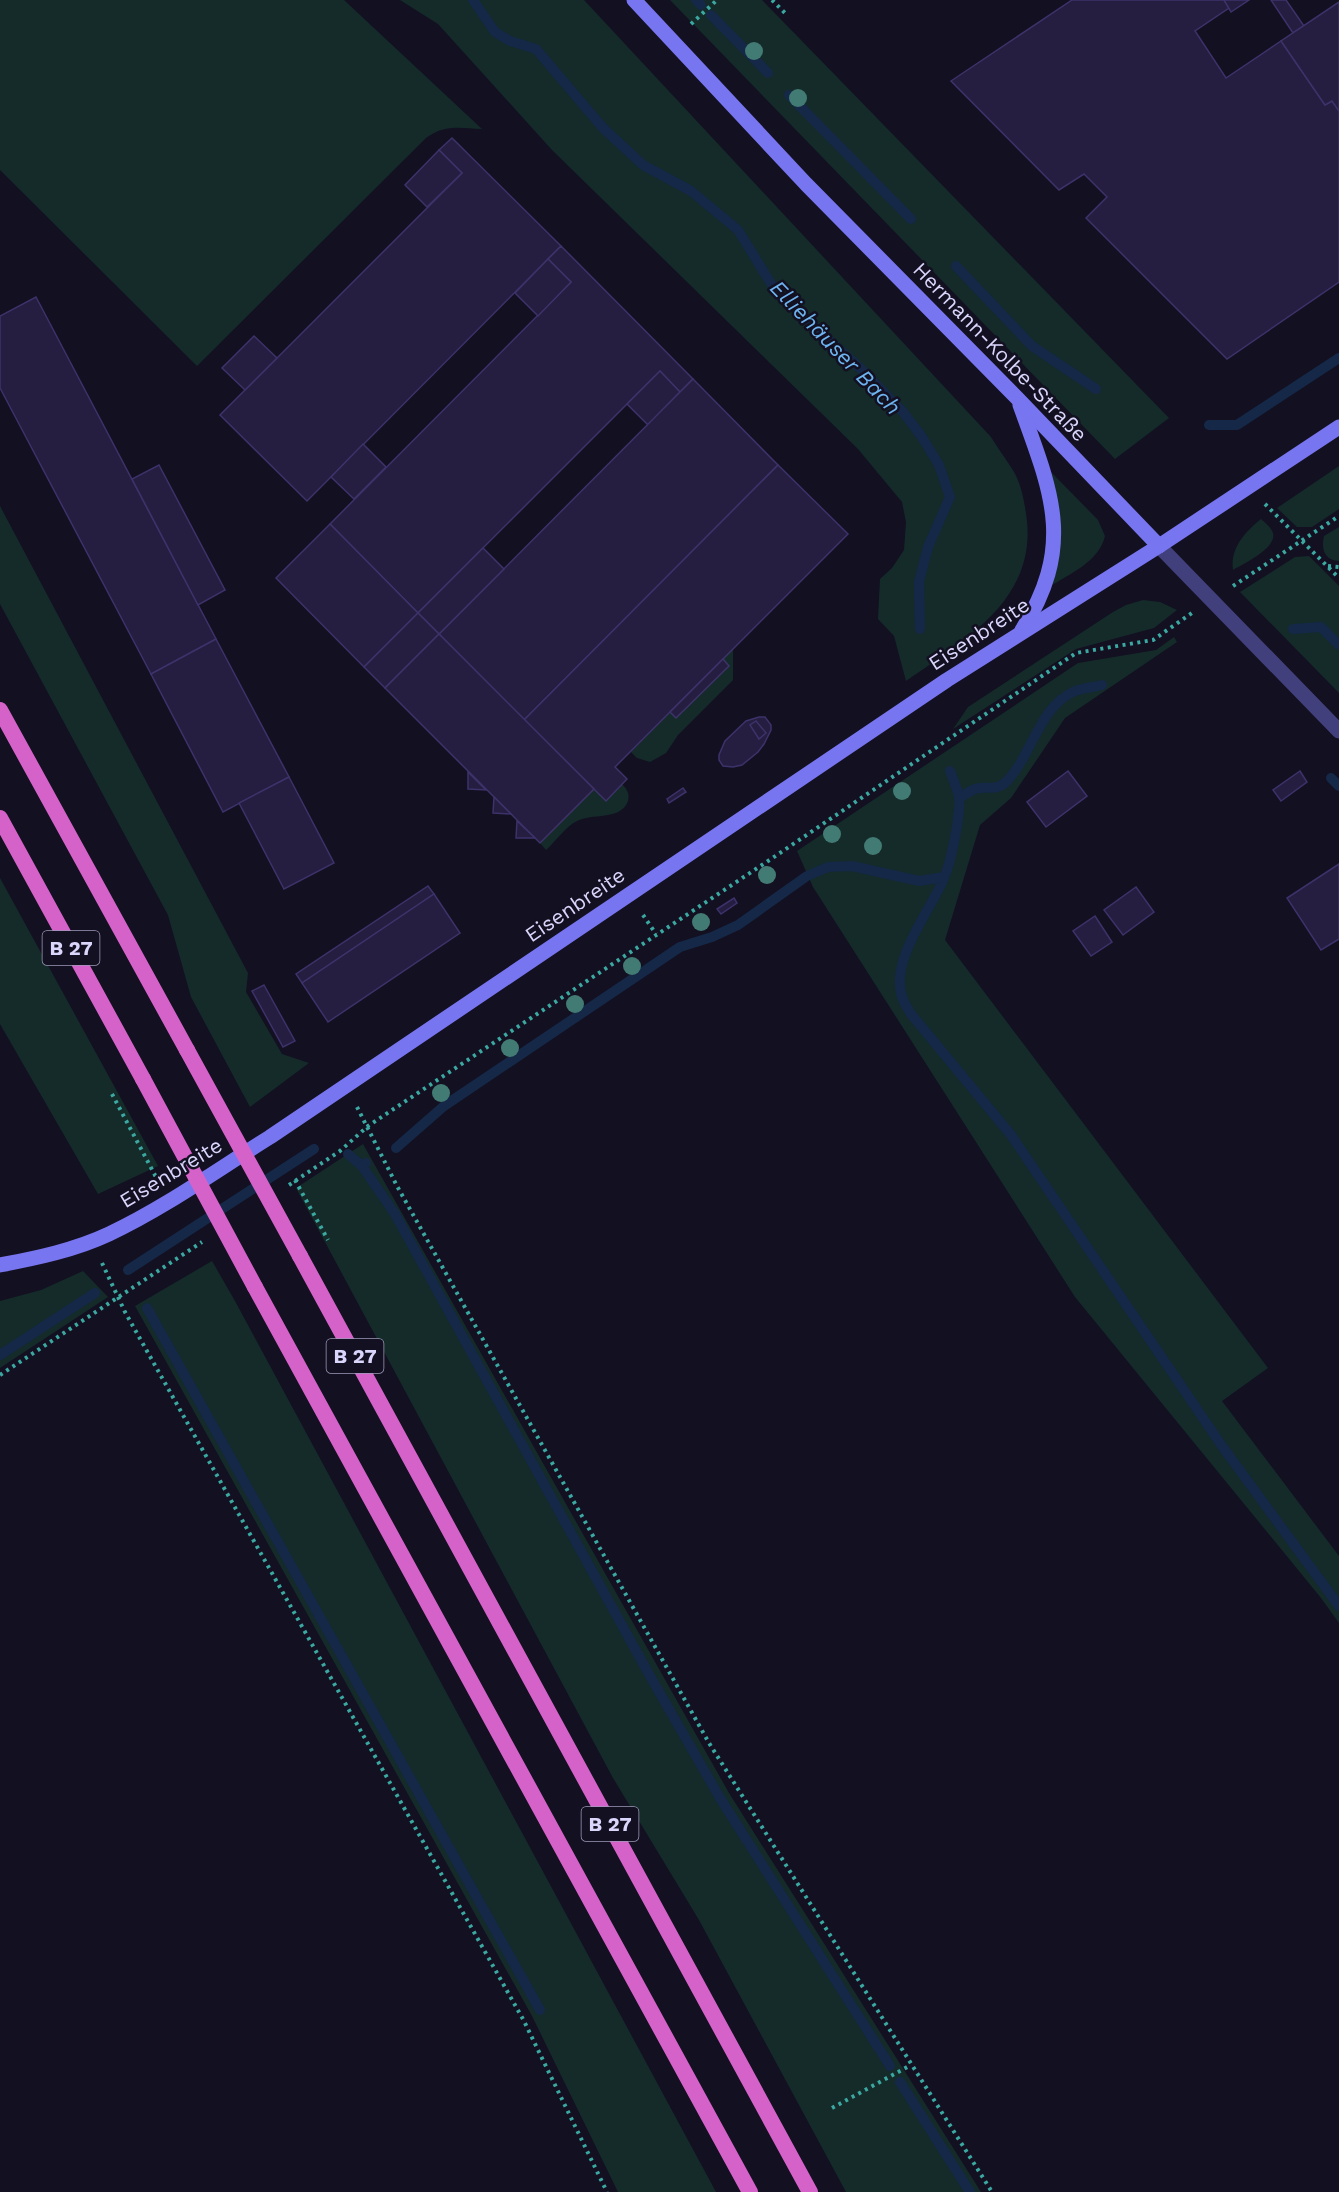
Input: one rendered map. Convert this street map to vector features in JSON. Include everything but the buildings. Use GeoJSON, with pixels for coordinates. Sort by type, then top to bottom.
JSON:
{"type":"FeatureCollection","features":[{"type":"Feature","properties":{"kind":"highway","name":"B 27"},"geometry":{"type":"LineString","coordinates":[[0,710],[810,2192]]}},
{"type":"Feature","properties":{"kind":"highway","name":"B 27"},"geometry":{"type":"LineString","coordinates":[[0,818],[750,2192]]}},
{"type":"Feature","properties":{"kind":"main road","name":"Hermann-Kolbe-Straße"},"geometry":{"type":"LineString","coordinates":[[634,0],[806,184],[1159,546]]}},
{"type":"Feature","properties":{"kind":"main road"},"geometry":{"type":"LineString","coordinates":[[1018,399],[1050,490],[1054,512],[1051,557],[1040,597],[1020,633]]}},
{"type":"Feature","properties":{"kind":"main road","name":"Eisenbreite"},"geometry":{"type":"LineString","coordinates":[[0,1265],[53,1255],[91,1241],[109,1234],[169,1201],[270,1137],[912,703],[1159,546],[1339,427]]}},
{"type":"Feature","properties":{"kind":"street","name":"Hermann-Kolbe-Straße"},"geometry":{"type":"LineString","coordinates":[[1159,546],[1339,731]]}},
{"type":"Feature","properties":{"kind":"path"},"geometry":{"type":"LineString","coordinates":[[673,42],[717,0]]}},
{"type":"Feature","properties":{"kind":"path"},"geometry":{"type":"LineString","coordinates":[[772,0],[786,15]]}},
{"type":"Feature","properties":{"kind":"path"},"geometry":{"type":"LineString","coordinates":[[1249,487],[1339,578]]}},
{"type":"Feature","properties":{"kind":"path"},"geometry":{"type":"LineString","coordinates":[[286,1187],[340,1151],[368,1126],[771,859],[1076,653],[1153,640],[1339,516]]}},
{"type":"Feature","properties":{"kind":"path"},"geometry":{"type":"LineString","coordinates":[[1327,566],[1339,567]]}},
{"type":"Feature","properties":{"kind":"path"},"geometry":{"type":"LineString","coordinates":[[112,1094],[169,1201]]}},
{"type":"Feature","properties":{"kind":"path"},"geometry":{"type":"LineString","coordinates":[[368,1126],[397,1186],[709,1743],[992,2192]]}},
{"type":"Feature","properties":{"kind":"path"},"geometry":{"type":"LineString","coordinates":[[296,1180],[328,1240]]}},
{"type":"Feature","properties":{"kind":"path"},"geometry":{"type":"LineString","coordinates":[[0,1375],[207,1239]]}},
{"type":"Feature","properties":{"kind":"path"},"geometry":{"type":"LineString","coordinates":[[91,1241],[118,1298],[524,2021],[607,2192]]}},
{"type":"Feature","properties":{"kind":"path"},"geometry":{"type":"LineString","coordinates":[[832,2108],[911,2065]]}},
{"type":"Feature","properties":{"kind":"green space"},"geometry":{"type":"Polygon","coordinates":[[[0,0],[344,0],[482,129],[446,129],[426,138],[197,366],[0,170],[0,0]]]}},
{"type":"Feature","properties":{"kind":"green space"},"geometry":{"type":"Polygon","coordinates":[[[400,0],[584,0],[991,437],[1019,483],[1027,521],[1026,549],[1020,574],[1008,596],[972,634],[906,681],[894,636],[878,619],[880,579],[892,568],[904,550],[906,522],[902,502],[858,449],[552,150],[438,24],[400,0]]]}},
{"type":"Feature","properties":{"kind":"green space"},"geometry":{"type":"Polygon","coordinates":[[[670,0],[762,0],[1169,418],[1115,459],[670,0]]]}},
{"type":"Feature","properties":{"kind":"green space"},"geometry":{"type":"Polygon","coordinates":[[[1339,466],[1339,509],[1312,527],[1297,527],[1277,508],[1339,466]]]}},
{"type":"Feature","properties":{"kind":"green space"},"geometry":{"type":"Polygon","coordinates":[[[1051,472],[1098,520],[1105,536],[1097,553],[1090,560],[1049,587],[1051,472]]]}},
{"type":"Feature","properties":{"kind":"green space"},"geometry":{"type":"Polygon","coordinates":[[[0,506],[248,973],[246,992],[282,1054],[309,1063],[250,1107],[191,997],[168,915],[0,604],[0,506]]]}},
{"type":"Feature","properties":{"kind":"green space"},"geometry":{"type":"Polygon","coordinates":[[[1261,519],[1273,533],[1273,539],[1259,554],[1233,570],[1236,548],[1249,529],[1261,519]]]}},
{"type":"Feature","properties":{"kind":"green space"},"geometry":{"type":"Polygon","coordinates":[[[1339,527],[1339,561],[1327,556],[1323,545],[1324,536],[1339,527]]]}},
{"type":"Feature","properties":{"kind":"green space"},"geometry":{"type":"Polygon","coordinates":[[[1309,556],[1339,586],[1339,693],[1240,592],[1295,557],[1309,556]]]}},
{"type":"Feature","properties":{"kind":"green space"},"geometry":{"type":"Polygon","coordinates":[[[1143,600],[1160,602],[1177,610],[1154,628],[1076,649],[953,729],[968,707],[1113,612],[1143,600]]]}},
{"type":"Feature","properties":{"kind":"green space"},"geometry":{"type":"Polygon","coordinates":[[[1174,637],[1177,642],[1065,718],[1011,798],[980,825],[945,940],[1268,1368],[1222,1401],[1339,1556],[1339,1623],[1075,1297],[813,887],[797,851],[1078,663],[1156,650],[1174,637]]]}},
{"type":"Feature","properties":{"kind":"green space"},"geometry":{"type":"Polygon","coordinates":[[[733,649],[733,680],[678,735],[666,753],[650,762],[637,758],[631,752],[733,649]]]}},
{"type":"Feature","properties":{"kind":"green space"},"geometry":{"type":"Polygon","coordinates":[[[622,784],[629,798],[619,811],[577,821],[546,850],[540,843],[594,789],[606,801],[622,784]]]}},
{"type":"Feature","properties":{"kind":"green space"},"geometry":{"type":"Polygon","coordinates":[[[0,878],[158,1166],[98,1194],[0,1024],[0,878]]]}},
{"type":"Feature","properties":{"kind":"green space"},"geometry":{"type":"Polygon","coordinates":[[[363,1144],[729,1793],[981,2192],[846,2192],[699,1920],[613,1778],[296,1188],[363,1144]]]}},
{"type":"Feature","properties":{"kind":"green space"},"geometry":{"type":"Polygon","coordinates":[[[212,1261],[716,2192],[618,2192],[532,2016],[135,1306],[212,1261]]]}},
{"type":"Feature","properties":{"kind":"green space"},"geometry":{"type":"Polygon","coordinates":[[[83,1271],[108,1297],[0,1368],[0,1301],[41,1290],[83,1271]]]}},
{"type":"Feature","properties":{"kind":"waterway","name":"Elliehäuser Bach"},"geometry":{"type":"LineString","coordinates":[[473,0],[495,32],[510,41],[536,49],[603,128],[643,165],[691,191],[738,230],[775,290],[862,370],[903,412],[922,437],[939,465],[950,497],[928,547],[919,582],[920,629]]}},
{"type":"Feature","properties":{"kind":"waterway"},"geometry":{"type":"LineString","coordinates":[[696,0],[701,5]]}},
{"type":"Feature","properties":{"kind":"waterway"},"geometry":{"type":"LineString","coordinates":[[711,15],[768,73]]}},
{"type":"Feature","properties":{"kind":"waterway"},"geometry":{"type":"LineString","coordinates":[[789,95],[911,219]]}},
{"type":"Feature","properties":{"kind":"waterway"},"geometry":{"type":"LineString","coordinates":[[956,266],[1032,346],[1096,389]]}},
{"type":"Feature","properties":{"kind":"waterway"},"geometry":{"type":"LineString","coordinates":[[1209,425],[1237,425],[1339,358]]}},
{"type":"Feature","properties":{"kind":"waterway"},"geometry":{"type":"LineString","coordinates":[[1293,629],[1321,627],[1339,645]]}},
{"type":"Feature","properties":{"kind":"waterway"},"geometry":{"type":"LineString","coordinates":[[959,798],[975,789],[995,787],[1006,782],[1023,759],[1053,708],[1075,691],[1102,685]]}},
{"type":"Feature","properties":{"kind":"waterway"},"geometry":{"type":"LineString","coordinates":[[950,771],[959,797],[955,838],[944,878],[906,952],[900,982],[902,997],[911,1014],[1011,1135],[1222,1446],[1339,1606]]}},
{"type":"Feature","properties":{"kind":"waterway"},"geometry":{"type":"LineString","coordinates":[[1331,778],[1339,786]]}},
{"type":"Feature","properties":{"kind":"waterway"},"geometry":{"type":"LineString","coordinates":[[396,1148],[444,1106],[680,947],[712,937],[738,925],[807,876],[828,867],[852,866],[919,881],[944,877]]}},
{"type":"Feature","properties":{"kind":"waterway"},"geometry":{"type":"LineString","coordinates":[[128,1270],[314,1149]]}},
{"type":"Feature","properties":{"kind":"waterway"},"geometry":{"type":"LineString","coordinates":[[348,1154],[362,1166],[366,1163]]}},
{"type":"Feature","properties":{"kind":"waterway"},"geometry":{"type":"LineString","coordinates":[[362,1166],[395,1214],[650,1676],[720,1798],[890,2066]]}},
{"type":"Feature","properties":{"kind":"waterway"},"geometry":{"type":"LineString","coordinates":[[0,1355],[95,1293]]}},
{"type":"Feature","properties":{"kind":"waterway"},"geometry":{"type":"LineString","coordinates":[[147,1308],[540,2010]]}},
{"type":"Feature","properties":{"kind":"waterway"},"geometry":{"type":"LineString","coordinates":[[900,2082],[970,2192]]}}]}
